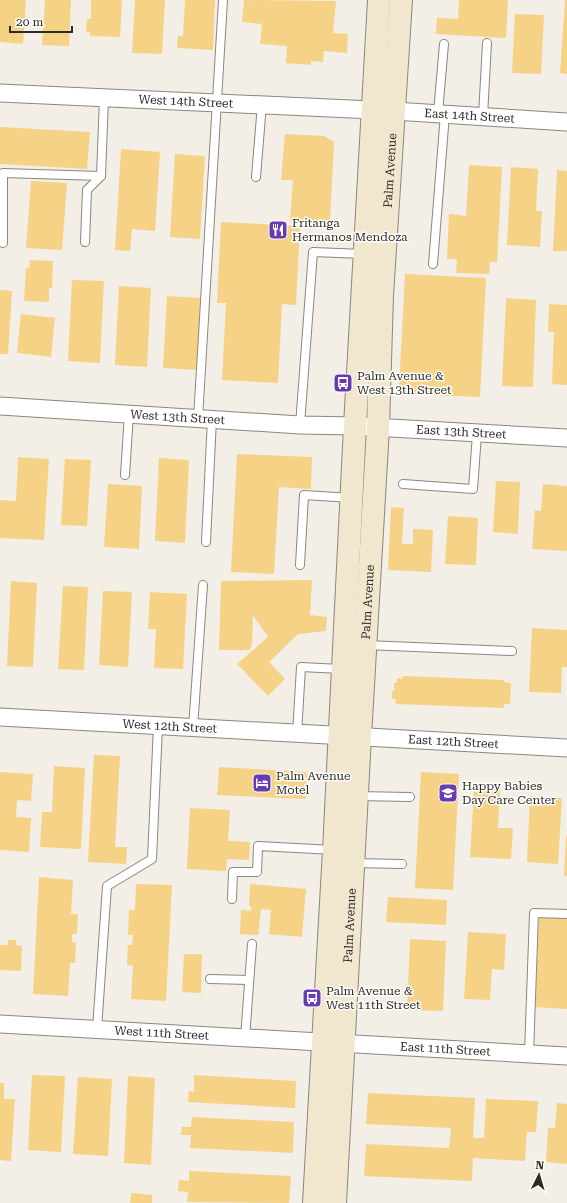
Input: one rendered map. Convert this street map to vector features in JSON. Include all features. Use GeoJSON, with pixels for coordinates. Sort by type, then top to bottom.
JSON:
{"type":"FeatureCollection","features":[{"type":"Feature","properties":{"kind":"main road","name":"Palm Avenue"},"geometry":{"type":"LineString","coordinates":[[314,1203],[352,863],[356,796],[344,669],[355,426],[379,0]]}},
{"type":"Feature","properties":{"kind":"main road","name":"Palm Avenue"},"geometry":{"type":"LineString","coordinates":[[335,1203],[333,1043],[334,850],[350,736],[365,645],[378,428],[382,296],[401,0]]}},
{"type":"Feature","properties":{"kind":"street","name":"West 14th Street"},"geometry":{"type":"LineString","coordinates":[[0,93],[373,110]]}},
{"type":"Feature","properties":{"kind":"street","name":"East 14th Street"},"geometry":{"type":"LineString","coordinates":[[373,110],[567,122]]}},
{"type":"Feature","properties":{"kind":"street","name":"West 13th Street"},"geometry":{"type":"LineString","coordinates":[[0,406],[300,425],[355,426]]}},
{"type":"Feature","properties":{"kind":"street","name":"East 13th Street"},"geometry":{"type":"LineString","coordinates":[[355,426],[567,438]]}},
{"type":"Feature","properties":{"kind":"street","name":"West 12th Street"},"geometry":{"type":"LineString","coordinates":[[0,717],[350,736]]}},
{"type":"Feature","properties":{"kind":"street","name":"East 12th Street"},"geometry":{"type":"LineString","coordinates":[[350,736],[567,748]]}},
{"type":"Feature","properties":{"kind":"street","name":"West 11th Street"},"geometry":{"type":"LineString","coordinates":[[0,1024],[333,1043]]}},
{"type":"Feature","properties":{"kind":"street","name":"East 11th Street"},"geometry":{"type":"LineString","coordinates":[[333,1043],[567,1056]]}},
{"type":"Feature","properties":{"kind":"lane"},"geometry":{"type":"LineString","coordinates":[[206,542],[205,419],[217,102],[223,0]]}},
{"type":"Feature","properties":{"kind":"lane"},"geometry":{"type":"LineString","coordinates":[[483,116],[487,43]]}},
{"type":"Feature","properties":{"kind":"lane"},"geometry":{"type":"LineString","coordinates":[[433,264],[444,44]]}},
{"type":"Feature","properties":{"kind":"lane"},"geometry":{"type":"LineString","coordinates":[[85,242],[87,190],[101,176],[104,98]]}},
{"type":"Feature","properties":{"kind":"lane"},"geometry":{"type":"LineString","coordinates":[[256,177],[262,104]]}},
{"type":"Feature","properties":{"kind":"lane"},"geometry":{"type":"LineString","coordinates":[[3,243],[3,173],[101,176]]}},
{"type":"Feature","properties":{"kind":"lane"},"geometry":{"type":"LineString","coordinates":[[300,425],[313,252],[365,254]]}},
{"type":"Feature","properties":{"kind":"lane"},"geometry":{"type":"LineString","coordinates":[[125,475],[129,414]]}},
{"type":"Feature","properties":{"kind":"lane"},"geometry":{"type":"LineString","coordinates":[[403,484],[473,489],[477,434]]}},
{"type":"Feature","properties":{"kind":"lane"},"geometry":{"type":"LineString","coordinates":[[300,565],[304,495],[352,498]]}},
{"type":"Feature","properties":{"kind":"lane"},"geometry":{"type":"LineString","coordinates":[[194,728],[203,584]]}},
{"type":"Feature","properties":{"kind":"lane"},"geometry":{"type":"LineString","coordinates":[[365,645],[512,650]]}},
{"type":"Feature","properties":{"kind":"lane"},"geometry":{"type":"LineString","coordinates":[[297,734],[301,667],[344,669]]}},
{"type":"Feature","properties":{"kind":"lane"},"geometry":{"type":"LineString","coordinates":[[98,1029],[107,886],[152,859],[158,726]]}},
{"type":"Feature","properties":{"kind":"lane"},"geometry":{"type":"LineString","coordinates":[[356,796],[410,797]]}},
{"type":"Feature","properties":{"kind":"lane"},"geometry":{"type":"LineString","coordinates":[[232,899],[234,872],[257,872],[258,846],[334,850]]}},
{"type":"Feature","properties":{"kind":"lane"},"geometry":{"type":"LineString","coordinates":[[352,863],[402,864]]}},
{"type":"Feature","properties":{"kind":"lane"},"geometry":{"type":"LineString","coordinates":[[529,1054],[534,913],[567,914]]}},
{"type":"Feature","properties":{"kind":"lane"},"geometry":{"type":"LineString","coordinates":[[245,1038],[252,944]]}},
{"type":"Feature","properties":{"kind":"lane"},"geometry":{"type":"LineString","coordinates":[[210,979],[249,980]]}},
{"type":"Feature","properties":{"kind":"building"},"geometry":{"type":"Polygon","coordinates":[[[0,0],[26,0],[23,44],[0,42],[0,0]]]}},
{"type":"Feature","properties":{"kind":"building"},"geometry":{"type":"Polygon","coordinates":[[[45,0],[71,0],[69,46],[42,45],[45,0]]]}},
{"type":"Feature","properties":{"kind":"building"},"geometry":{"type":"Polygon","coordinates":[[[91,0],[122,0],[120,37],[90,36],[90,32],[86,32],[87,19],[91,19],[91,0]]]}},
{"type":"Feature","properties":{"kind":"building"},"geometry":{"type":"Polygon","coordinates":[[[135,0],[165,0],[162,54],[132,53],[135,0]]]}},
{"type":"Feature","properties":{"kind":"building"},"geometry":{"type":"Polygon","coordinates":[[[185,0],[215,0],[213,50],[177,48],[178,36],[183,36],[185,0]]]}},
{"type":"Feature","properties":{"kind":"building"},"geometry":{"type":"Polygon","coordinates":[[[244,0],[336,1],[333,33],[348,34],[347,53],[324,51],[323,62],[311,61],[311,65],[286,63],[287,46],[260,44],[262,24],[242,22],[244,0]]]}},
{"type":"Feature","properties":{"kind":"building"},"geometry":{"type":"Polygon","coordinates":[[[459,0],[508,0],[506,38],[436,34],[437,18],[458,19],[459,0]]]}},
{"type":"Feature","properties":{"kind":"building"},"geometry":{"type":"Polygon","coordinates":[[[565,0],[567,0],[567,74],[560,73],[565,0]]]}},
{"type":"Feature","properties":{"kind":"building"},"geometry":{"type":"Polygon","coordinates":[[[515,14],[544,15],[541,74],[512,73],[515,14]]]}},
{"type":"Feature","properties":{"kind":"building"},"geometry":{"type":"Polygon","coordinates":[[[0,127],[90,132],[87,169],[0,164],[0,127]]]}},
{"type":"Feature","properties":{"kind":"building"},"geometry":{"type":"Polygon","coordinates":[[[285,134],[324,136],[334,142],[330,222],[290,221],[293,180],[281,180],[285,134]]]}},
{"type":"Feature","properties":{"kind":"building"},"geometry":{"type":"Polygon","coordinates":[[[121,149],[160,152],[155,231],[132,229],[130,251],[115,250],[121,149]]]}},
{"type":"Feature","properties":{"kind":"building"},"geometry":{"type":"Polygon","coordinates":[[[175,154],[205,156],[200,239],[170,237],[175,154]]]}},
{"type":"Feature","properties":{"kind":"building"},"geometry":{"type":"Polygon","coordinates":[[[469,165],[502,167],[497,262],[490,262],[489,274],[456,273],[457,259],[447,259],[449,214],[466,216],[469,165]]]}},
{"type":"Feature","properties":{"kind":"building"},"geometry":{"type":"Polygon","coordinates":[[[511,167],[538,169],[536,211],[542,211],[540,247],[507,245],[511,167]]]}},
{"type":"Feature","properties":{"kind":"building"},"geometry":{"type":"Polygon","coordinates":[[[557,170],[567,171],[567,251],[553,251],[557,170]]]}},
{"type":"Feature","properties":{"kind":"building"},"geometry":{"type":"Polygon","coordinates":[[[31,181],[67,183],[62,250],[26,248],[31,181]]]}},
{"type":"Feature","properties":{"kind":"building"},"geometry":{"type":"Polygon","coordinates":[[[221,222],[300,226],[296,305],[282,304],[278,383],[222,380],[226,303],[217,303],[221,222]]]}},
{"type":"Feature","properties":{"kind":"building"},"geometry":{"type":"Polygon","coordinates":[[[30,260],[53,261],[52,288],[49,288],[49,302],[24,301],[26,268],[29,269],[30,260]]]}},
{"type":"Feature","properties":{"kind":"building"},"geometry":{"type":"Polygon","coordinates":[[[405,274],[486,278],[480,397],[405,394],[399,387],[405,274]]]}},
{"type":"Feature","properties":{"kind":"building"},"geometry":{"type":"Polygon","coordinates":[[[72,280],[104,281],[100,363],[68,361],[72,280]]]}},
{"type":"Feature","properties":{"kind":"building"},"geometry":{"type":"Polygon","coordinates":[[[119,286],[151,288],[147,367],[115,365],[119,286]]]}},
{"type":"Feature","properties":{"kind":"building"},"geometry":{"type":"Polygon","coordinates":[[[0,290],[12,291],[8,354],[0,354],[0,290]]]}},
{"type":"Feature","properties":{"kind":"building"},"geometry":{"type":"Polygon","coordinates":[[[167,296],[202,298],[198,370],[163,368],[167,296]]]}},
{"type":"Feature","properties":{"kind":"building"},"geometry":{"type":"Polygon","coordinates":[[[506,298],[536,300],[533,387],[502,386],[506,298]]]}},
{"type":"Feature","properties":{"kind":"building"},"geometry":{"type":"Polygon","coordinates":[[[549,304],[567,305],[567,385],[552,384],[554,332],[548,332],[549,304]]]}},
{"type":"Feature","properties":{"kind":"building"},"geometry":{"type":"Polygon","coordinates":[[[21,314],[55,318],[51,357],[17,353],[21,314]]]}},
{"type":"Feature","properties":{"kind":"building"},"geometry":{"type":"Polygon","coordinates":[[[237,454],[312,457],[311,489],[279,487],[274,574],[231,572],[237,454]]]}},
{"type":"Feature","properties":{"kind":"building"},"geometry":{"type":"Polygon","coordinates":[[[18,457],[49,459],[44,540],[0,538],[0,500],[16,501],[18,457]]]}},
{"type":"Feature","properties":{"kind":"building"},"geometry":{"type":"Polygon","coordinates":[[[159,458],[189,460],[185,543],[155,541],[159,458]]]}},
{"type":"Feature","properties":{"kind":"building"},"geometry":{"type":"Polygon","coordinates":[[[65,459],[91,460],[87,526],[61,525],[65,459]]]}},
{"type":"Feature","properties":{"kind":"building"},"geometry":{"type":"Polygon","coordinates":[[[496,481],[520,482],[518,534],[493,532],[496,481]]]}},
{"type":"Feature","properties":{"kind":"building"},"geometry":{"type":"Polygon","coordinates":[[[108,484],[142,486],[139,549],[104,547],[108,484]]]}},
{"type":"Feature","properties":{"kind":"building"},"geometry":{"type":"Polygon","coordinates":[[[543,484],[567,486],[567,551],[532,549],[535,510],[541,511],[543,484]]]}},
{"type":"Feature","properties":{"kind":"building"},"geometry":{"type":"Polygon","coordinates":[[[391,507],[404,508],[402,544],[413,544],[413,529],[433,530],[431,572],[388,570],[391,507]]]}},
{"type":"Feature","properties":{"kind":"building"},"geometry":{"type":"Polygon","coordinates":[[[448,516],[478,518],[476,565],[445,564],[448,516]]]}},
{"type":"Feature","properties":{"kind":"building"},"geometry":{"type":"Polygon","coordinates":[[[312,580],[310,615],[327,617],[326,631],[298,634],[269,662],[285,679],[268,696],[237,664],[268,637],[253,615],[252,645],[249,650],[219,650],[221,581],[312,580]]]}},
{"type":"Feature","properties":{"kind":"building"},"geometry":{"type":"Polygon","coordinates":[[[11,581],[37,583],[33,667],[7,666],[11,581]]]}},
{"type":"Feature","properties":{"kind":"building"},"geometry":{"type":"Polygon","coordinates":[[[63,586],[88,587],[84,670],[58,669],[63,586]]]}},
{"type":"Feature","properties":{"kind":"building"},"geometry":{"type":"Polygon","coordinates":[[[103,591],[132,592],[128,667],[99,665],[103,591]]]}},
{"type":"Feature","properties":{"kind":"building"},"geometry":{"type":"Polygon","coordinates":[[[150,592],[187,594],[183,669],[154,668],[156,629],[148,629],[150,592]]]}},
{"type":"Feature","properties":{"kind":"building"},"geometry":{"type":"Polygon","coordinates":[[[532,628],[567,630],[567,667],[562,667],[561,693],[529,692],[532,628]]]}},
{"type":"Feature","properties":{"kind":"building"},"geometry":{"type":"Polygon","coordinates":[[[403,676],[504,680],[504,682],[511,683],[510,704],[504,704],[504,708],[396,704],[395,699],[392,699],[394,683],[397,683],[397,678],[403,679],[403,676]]]}},
{"type":"Feature","properties":{"kind":"building"},"geometry":{"type":"Polygon","coordinates":[[[94,755],[120,756],[115,847],[127,847],[126,864],[88,862],[94,755]]]}},
{"type":"Feature","properties":{"kind":"building"},"geometry":{"type":"Polygon","coordinates":[[[54,766],[85,768],[81,849],[40,847],[42,812],[52,812],[54,766]]]}},
{"type":"Feature","properties":{"kind":"building","name":"Palm Avenue Motel"},"geometry":{"type":"Polygon","coordinates":[[[219,767],[307,772],[306,799],[217,795],[219,767]]]}},
{"type":"Feature","properties":{"kind":"building"},"geometry":{"type":"Polygon","coordinates":[[[0,772],[33,774],[31,801],[17,800],[16,817],[31,818],[29,852],[0,850],[0,772]]]}},
{"type":"Feature","properties":{"kind":"building"},"geometry":{"type":"Polygon","coordinates":[[[421,772],[459,774],[453,890],[415,888],[421,772]]]}},
{"type":"Feature","properties":{"kind":"building"},"geometry":{"type":"Polygon","coordinates":[[[474,789],[500,790],[498,828],[513,828],[511,859],[470,857],[474,789]]]}},
{"type":"Feature","properties":{"kind":"building"},"geometry":{"type":"Polygon","coordinates":[[[530,796],[562,798],[558,864],[527,862],[530,796]]]}},
{"type":"Feature","properties":{"kind":"building"},"geometry":{"type":"Polygon","coordinates":[[[190,808],[230,810],[228,841],[250,842],[249,860],[227,859],[226,871],[187,869],[190,808]]]}},
{"type":"Feature","properties":{"kind":"building"},"geometry":{"type":"Polygon","coordinates":[[[566,836],[567,876],[564,876],[566,836]]]}},
{"type":"Feature","properties":{"kind":"building"},"geometry":{"type":"Polygon","coordinates":[[[39,877],[73,880],[71,914],[78,914],[77,934],[72,934],[72,942],[76,943],[75,963],[70,963],[68,996],[33,994],[39,877]]]}},
{"type":"Feature","properties":{"kind":"building"},"geometry":{"type":"Polygon","coordinates":[[[136,884],[172,885],[166,1001],[131,999],[133,966],[127,965],[128,945],[132,945],[133,935],[128,935],[129,910],[135,910],[136,884]]]}},
{"type":"Feature","properties":{"kind":"building"},"geometry":{"type":"Polygon","coordinates":[[[250,884],[306,889],[302,937],[269,934],[271,910],[261,909],[258,935],[240,934],[241,910],[251,911],[251,906],[249,906],[250,884]]]}},
{"type":"Feature","properties":{"kind":"building"},"geometry":{"type":"Polygon","coordinates":[[[388,897],[447,900],[446,925],[386,922],[388,897]]]}},
{"type":"Feature","properties":{"kind":"building"},"geometry":{"type":"Polygon","coordinates":[[[539,916],[567,918],[567,1009],[535,1007],[539,916]]]}},
{"type":"Feature","properties":{"kind":"building"},"geometry":{"type":"Polygon","coordinates":[[[468,932],[506,934],[504,970],[492,969],[490,1000],[464,999],[468,932]]]}},
{"type":"Feature","properties":{"kind":"building"},"geometry":{"type":"Polygon","coordinates":[[[410,939],[446,941],[443,1011],[407,1010],[410,939]]]}},
{"type":"Feature","properties":{"kind":"building"},"geometry":{"type":"Polygon","coordinates":[[[8,940],[16,940],[16,945],[22,946],[21,971],[0,970],[0,945],[8,945],[8,940]]]}},
{"type":"Feature","properties":{"kind":"building"},"geometry":{"type":"Polygon","coordinates":[[[184,954],[202,954],[201,993],[182,992],[184,954]]]}},
{"type":"Feature","properties":{"kind":"building"},"geometry":{"type":"Polygon","coordinates":[[[32,1075],[65,1076],[61,1152],[28,1150],[32,1075]]]}},
{"type":"Feature","properties":{"kind":"building"},"geometry":{"type":"Polygon","coordinates":[[[194,1075],[296,1081],[295,1108],[188,1102],[189,1091],[194,1092],[194,1075]]]}},
{"type":"Feature","properties":{"kind":"building"},"geometry":{"type":"Polygon","coordinates":[[[128,1076],[155,1078],[151,1165],[124,1163],[128,1076]]]}},
{"type":"Feature","properties":{"kind":"building"},"geometry":{"type":"Polygon","coordinates":[[[78,1077],[112,1079],[108,1156],[73,1154],[78,1077]]]}},
{"type":"Feature","properties":{"kind":"building"},"geometry":{"type":"Polygon","coordinates":[[[0,1083],[4,1083],[4,1099],[15,1099],[11,1161],[0,1160],[0,1083]]]}},
{"type":"Feature","properties":{"kind":"building"},"geometry":{"type":"Polygon","coordinates":[[[368,1093],[475,1098],[473,1138],[484,1138],[486,1099],[538,1101],[536,1132],[527,1132],[525,1161],[473,1158],[472,1181],[364,1176],[366,1144],[449,1148],[451,1128],[366,1124],[368,1093]]]}},
{"type":"Feature","properties":{"kind":"building"},"geometry":{"type":"Polygon","coordinates":[[[557,1103],[567,1104],[567,1164],[546,1162],[548,1128],[555,1128],[557,1103]]]}},
{"type":"Feature","properties":{"kind":"building"},"geometry":{"type":"Polygon","coordinates":[[[192,1117],[294,1122],[293,1153],[190,1148],[191,1135],[181,1135],[182,1127],[191,1127],[192,1117]]]}},
{"type":"Feature","properties":{"kind":"building"},"geometry":{"type":"Polygon","coordinates":[[[189,1171],[291,1176],[289,1203],[187,1202],[188,1192],[178,1191],[179,1180],[189,1181],[189,1171]]]}},
{"type":"Feature","properties":{"kind":"building"},"geometry":{"type":"Polygon","coordinates":[[[131,1193],[152,1195],[152,1203],[130,1203],[131,1193]]]}},
{"type":"Feature","properties":{"kind":"place","name":"Fritanga Hermanos Mendoza"},"geometry":{"type":"Point","coordinates":[278,230]}},
{"type":"Feature","properties":{"kind":"place","name":"Palm Avenue & West 13th Street"},"geometry":{"type":"Point","coordinates":[343,383]}},
{"type":"Feature","properties":{"kind":"place","name":"Palm Avenue Motel"},"geometry":{"type":"Point","coordinates":[262,783]}},
{"type":"Feature","properties":{"kind":"place","name":"Happy Babies Day Care Center"},"geometry":{"type":"Point","coordinates":[448,793]}},
{"type":"Feature","properties":{"kind":"place","name":"Palm Avenue & West 11th Street"},"geometry":{"type":"Point","coordinates":[312,998]}}]}
